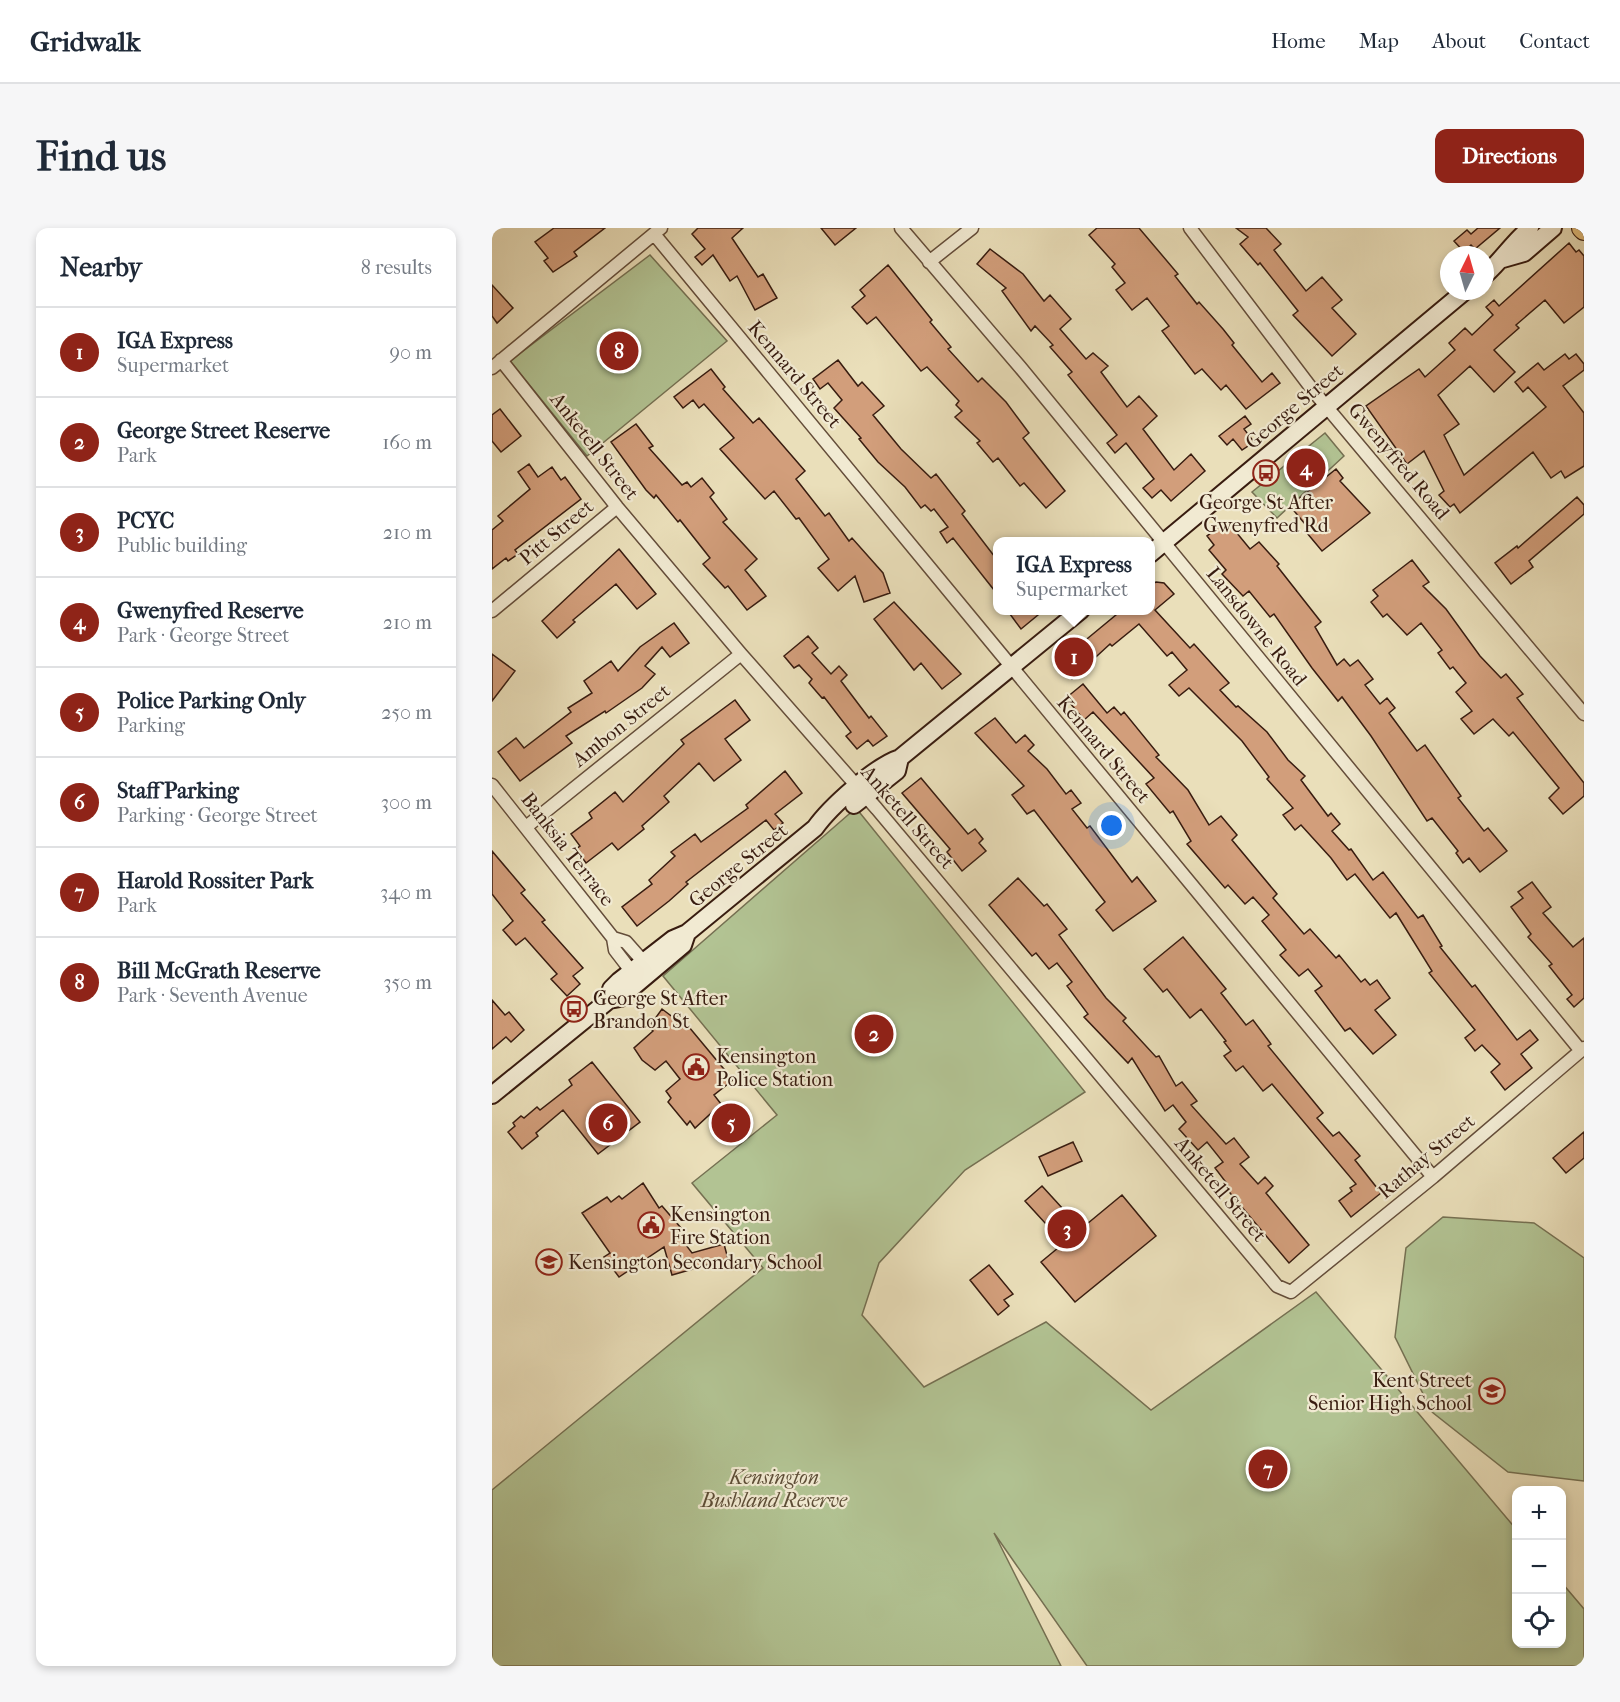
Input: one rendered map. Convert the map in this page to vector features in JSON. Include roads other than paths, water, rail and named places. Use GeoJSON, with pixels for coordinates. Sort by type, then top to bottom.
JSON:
{"type":"FeatureCollection","features":[{"type":"Feature","properties":{"kind":"main road"},"geometry":{"type":"LineString","coordinates":[[1494,266],[1503,259],[1517,239],[1530,228]]}},
{"type":"Feature","properties":{"kind":"main road"},"geometry":{"type":"LineString","coordinates":[[1503,259],[1524,253],[1553,228]]}},
{"type":"Feature","properties":{"kind":"main road","name":"George Street"},"geometry":{"type":"LineString","coordinates":[[1157,548],[1454,300]]}},
{"type":"Feature","properties":{"kind":"main road","name":"George Street"},"geometry":{"type":"LineString","coordinates":[[492,1095],[609,1000],[611,989],[642,972],[673,939],[687,933],[815,828],[828,826],[861,792],[897,771],[900,758],[1075,615]]}},
{"type":"Feature","properties":{"kind":"street","name":"Lansdowne Road"},"geometry":{"type":"LineString","coordinates":[[902,228],[1020,368],[1149,537]]}},
{"type":"Feature","properties":{"kind":"street"},"geometry":{"type":"LineString","coordinates":[[929,262],[972,228]]}},
{"type":"Feature","properties":{"kind":"street","name":"Gwenyfred Road"},"geometry":{"type":"LineString","coordinates":[[1190,228],[1327,406],[1584,714]]}},
{"type":"Feature","properties":{"kind":"street"},"geometry":{"type":"LineString","coordinates":[[497,364],[657,231]]}},
{"type":"Feature","properties":{"kind":"street","name":"Kennard Street"},"geometry":{"type":"LineString","coordinates":[[657,231],[1011,668],[1433,1177]]}},
{"type":"Feature","properties":{"kind":"street","name":"Anketell Street"},"geometry":{"type":"LineString","coordinates":[[497,364],[1277,1286],[1291,1292]]}},
{"type":"Feature","properties":{"kind":"street","name":"Pitt Street"},"geometry":{"type":"LineString","coordinates":[[492,611],[617,507]]}},
{"type":"Feature","properties":{"kind":"street","name":"Lansdowne Road"},"geometry":{"type":"LineString","coordinates":[[1157,548],[1582,1050]]}},
{"type":"Feature","properties":{"kind":"street","name":"Ambon Street"},"geometry":{"type":"LineString","coordinates":[[526,826],[741,654]]}},
{"type":"Feature","properties":{"kind":"street","name":"Banksia Terrace"},"geometry":{"type":"LineString","coordinates":[[492,785],[613,938],[615,950],[642,972]]}},
{"type":"Feature","properties":{"kind":"street","name":"Rathay Street"},"geometry":{"type":"LineString","coordinates":[[1291,1292],[1433,1177],[1582,1050]]}},
{"type":"Feature","properties":{"kind":"place","name":"Bill McGrath Reserve"},"geometry":{"type":"Point","coordinates":[619,351]}},
{"type":"Feature","properties":{"kind":"place","name":"Gwenyfred Reserve"},"geometry":{"type":"Point","coordinates":[1306,468]}},
{"type":"Feature","properties":{"kind":"place","name":"George St After Gwenyfred Rd"},"geometry":{"type":"Point","coordinates":[1266,473]}},
{"type":"Feature","properties":{"kind":"place","name":"IGA Express"},"geometry":{"type":"Point","coordinates":[1074,657]}},
{"type":"Feature","properties":{"kind":"place","name":"George St After Brandon St"},"geometry":{"type":"Point","coordinates":[574,1009]}},
{"type":"Feature","properties":{"kind":"place","name":"George Street Reserve"},"geometry":{"type":"Point","coordinates":[874,1034]}},
{"type":"Feature","properties":{"kind":"place","name":"Kensington Police Station"},"geometry":{"type":"Point","coordinates":[696,1067]}},
{"type":"Feature","properties":{"kind":"place","name":"Staff Parking"},"geometry":{"type":"Point","coordinates":[608,1123]}},
{"type":"Feature","properties":{"kind":"place","name":"Police Parking Only"},"geometry":{"type":"Point","coordinates":[731,1123]}},
{"type":"Feature","properties":{"kind":"place","name":"Kensington Fire Station"},"geometry":{"type":"Point","coordinates":[651,1225]}},
{"type":"Feature","properties":{"kind":"place","name":"PCYC"},"geometry":{"type":"Point","coordinates":[1067,1229]}},
{"type":"Feature","properties":{"kind":"place","name":"Kensington Secondary School"},"geometry":{"type":"Point","coordinates":[549,1262]}},
{"type":"Feature","properties":{"kind":"place","name":"Kent Street Senior High School"},"geometry":{"type":"Point","coordinates":[1492,1391]}},
{"type":"Feature","properties":{"kind":"place","name":"Harold Rossiter Park"},"geometry":{"type":"Point","coordinates":[1268,1469]}},
{"type":"Feature","properties":{"kind":"park label","name":"Kensington Bushland Reserve"},"geometry":{"type":"Point","coordinates":[774,1488]}}]}
